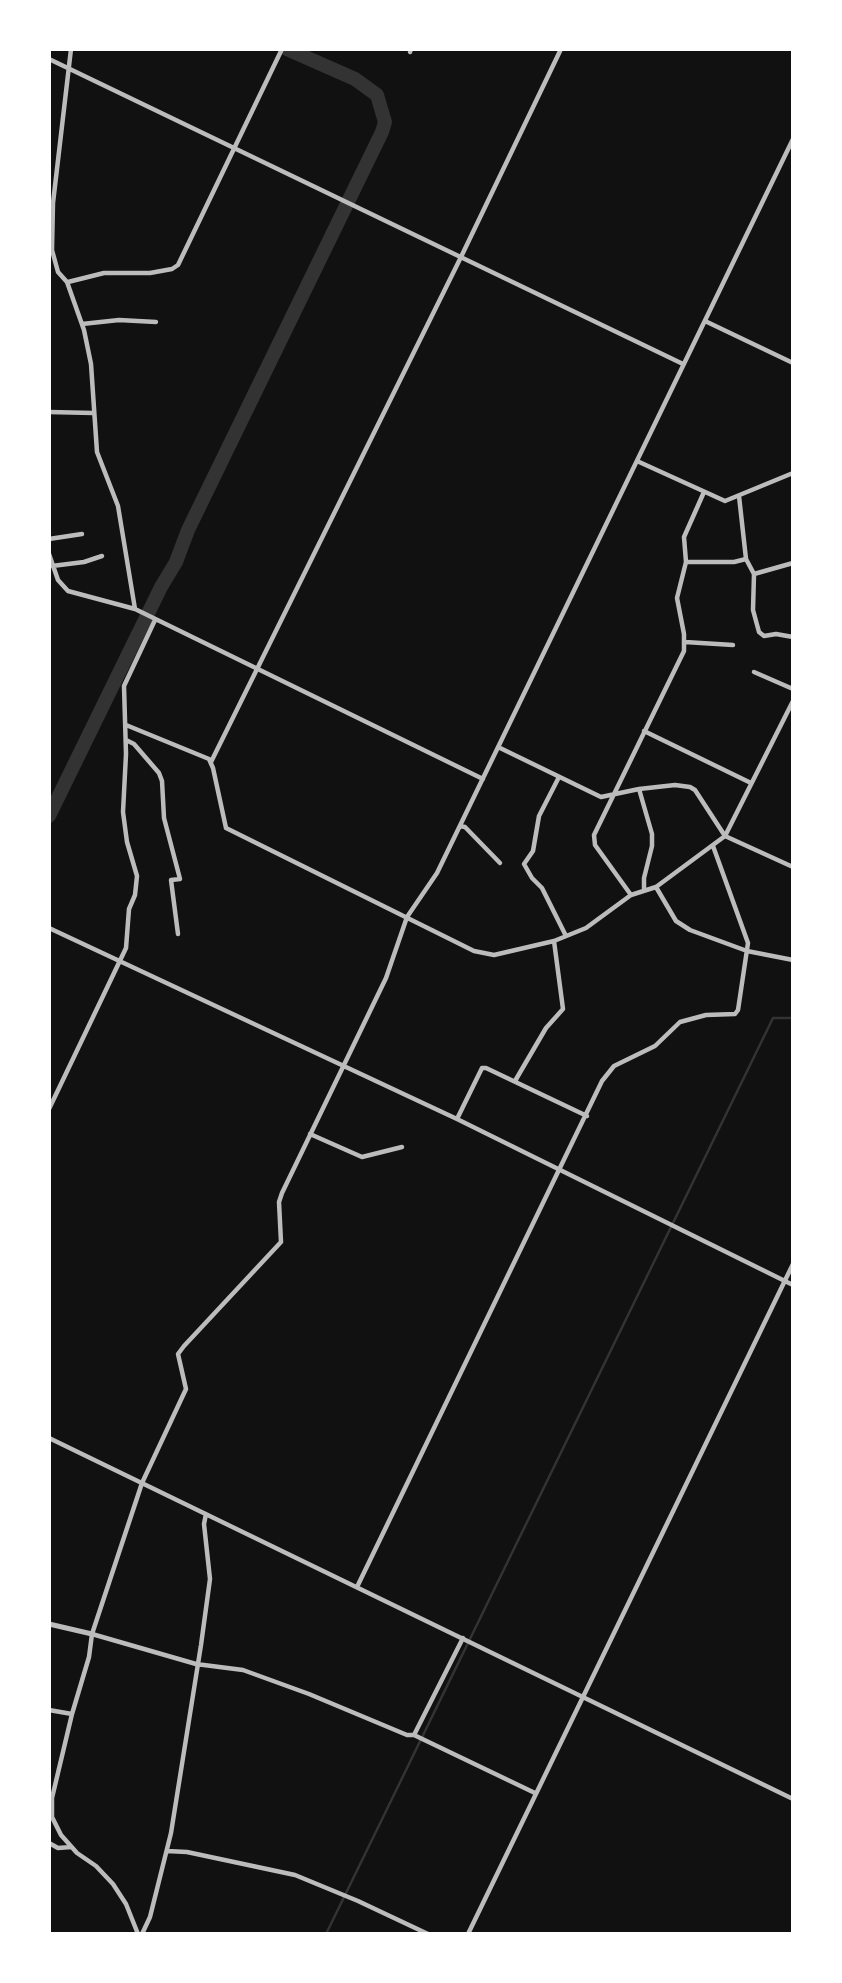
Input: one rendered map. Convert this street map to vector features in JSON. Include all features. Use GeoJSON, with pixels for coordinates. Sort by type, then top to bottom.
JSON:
{"type":"FeatureCollection","features":[{"type":"Feature","properties":{"kind":"street"},"geometry":{"type":"LineString","coordinates":[[71,49],[51,211],[51,235],[58,272],[68,282],[82,324],[90,364],[97,452],[118,506],[135,609]]}},
{"type":"Feature","properties":{"kind":"street"},"geometry":{"type":"LineString","coordinates":[[68,282],[104,272],[150,273],[172,269],[178,265],[282,49]]}},
{"type":"Feature","properties":{"kind":"street"},"geometry":{"type":"LineString","coordinates":[[211,763],[561,49]]}},
{"type":"Feature","properties":{"kind":"street"},"geometry":{"type":"LineString","coordinates":[[49,59],[683,364]]}},
{"type":"Feature","properties":{"kind":"street"},"geometry":{"type":"LineString","coordinates":[[140,1934],[113,1884],[96,1866],[71,1847],[54,1823],[51,1810],[52,1789],[89,1657],[92,1634],[142,1483],[186,1389],[178,1354],[281,1242],[279,1202],[386,978],[407,917],[437,873],[793,139]]}},
{"type":"Feature","properties":{"kind":"street"},"geometry":{"type":"LineString","coordinates":[[82,324],[119,320],[156,322]]}},
{"type":"Feature","properties":{"kind":"street"},"geometry":{"type":"LineString","coordinates":[[705,321],[793,363]]}},
{"type":"Feature","properties":{"kind":"street"},"geometry":{"type":"LineString","coordinates":[[49,412],[93,413]]}},
{"type":"Feature","properties":{"kind":"street"},"geometry":{"type":"LineString","coordinates":[[637,461],[723,501],[793,473]]}},
{"type":"Feature","properties":{"kind":"street"},"geometry":{"type":"LineString","coordinates":[[631,895],[596,845],[596,830],[683,654],[685,642],[677,598],[686,562],[684,537],[704,492]]}},
{"type":"Feature","properties":{"kind":"street"},"geometry":{"type":"LineString","coordinates":[[739,496],[746,559],[754,574],[753,610],[759,632],[764,636],[776,634],[793,637]]}},
{"type":"Feature","properties":{"kind":"street"},"geometry":{"type":"LineString","coordinates":[[49,539],[82,534]]}},
{"type":"Feature","properties":{"kind":"street"},"geometry":{"type":"LineString","coordinates":[[49,554],[58,580],[68,591],[135,609],[483,779]]}},
{"type":"Feature","properties":{"kind":"street"},"geometry":{"type":"LineString","coordinates":[[52,566],[84,562],[102,556]]}},
{"type":"Feature","properties":{"kind":"street"},"geometry":{"type":"LineString","coordinates":[[686,562],[734,562],[746,559]]}},
{"type":"Feature","properties":{"kind":"street"},"geometry":{"type":"LineString","coordinates":[[754,574],[793,563]]}},
{"type":"Feature","properties":{"kind":"street"},"geometry":{"type":"LineString","coordinates":[[49,1109],[120,962],[128,938],[129,909],[135,895],[137,876],[127,842],[123,812],[126,740],[124,686],[155,620]]}},
{"type":"Feature","properties":{"kind":"street"},"geometry":{"type":"LineString","coordinates":[[685,642],[733,645]]}},
{"type":"Feature","properties":{"kind":"street"},"geometry":{"type":"LineString","coordinates":[[754,672],[793,689]]}},
{"type":"Feature","properties":{"kind":"street"},"geometry":{"type":"LineString","coordinates":[[126,725],[203,755],[211,763],[226,828],[483,954],[506,953],[566,936],[595,922],[631,895],[656,887],[713,846],[725,836],[793,701]]}},
{"type":"Feature","properties":{"kind":"street"},"geometry":{"type":"LineString","coordinates":[[644,731],[751,783]]}},
{"type":"Feature","properties":{"kind":"street"},"geometry":{"type":"LineString","coordinates":[[126,740],[134,744],[159,773],[162,781],[164,818],[180,879],[171,880],[178,934]]}},
{"type":"Feature","properties":{"kind":"street"},"geometry":{"type":"LineString","coordinates":[[498,747],[598,797],[639,789],[690,786],[725,836],[793,867]]}},
{"type":"Feature","properties":{"kind":"street"},"geometry":{"type":"LineString","coordinates":[[559,777],[539,816],[533,852],[524,864],[542,888],[566,936]]}},
{"type":"Feature","properties":{"kind":"street"},"geometry":{"type":"LineString","coordinates":[[639,789],[652,834],[652,846],[644,878],[645,890]]}},
{"type":"Feature","properties":{"kind":"street"},"geometry":{"type":"LineString","coordinates":[[460,826],[465,827],[500,863]]}},
{"type":"Feature","properties":{"kind":"street"},"geometry":{"type":"LineString","coordinates":[[357,1587],[561,1171],[602,1081],[614,1066],[655,1046],[680,1022],[706,1015],[735,1014],[738,1010],[748,943],[713,846]]}},
{"type":"Feature","properties":{"kind":"street"},"geometry":{"type":"LineString","coordinates":[[656,887],[676,921],[690,930],[747,951],[793,960]]}},
{"type":"Feature","properties":{"kind":"street"},"geometry":{"type":"LineString","coordinates":[[49,928],[457,1119],[793,1284]]}},
{"type":"Feature","properties":{"kind":"street"},"geometry":{"type":"LineString","coordinates":[[515,1081],[541,1036],[564,1009],[554,940]]}},
{"type":"Feature","properties":{"kind":"street"},"geometry":{"type":"LineString","coordinates":[[457,1119],[482,1068],[587,1116]]}},
{"type":"Feature","properties":{"kind":"street"},"geometry":{"type":"LineString","coordinates":[[310,1134],[362,1157],[402,1147]]}},
{"type":"Feature","properties":{"kind":"street"},"geometry":{"type":"LineString","coordinates":[[468,1934],[793,1264]]}},
{"type":"Feature","properties":{"kind":"street"},"geometry":{"type":"LineString","coordinates":[[49,1438],[793,1799]]}},
{"type":"Feature","properties":{"kind":"street"},"geometry":{"type":"LineString","coordinates":[[140,1934],[150,1917],[167,1851],[210,1580],[204,1524],[206,1514]]}},
{"type":"Feature","properties":{"kind":"street"},"geometry":{"type":"LineString","coordinates":[[49,1624],[196,1664],[243,1670],[418,1737],[535,1793]]}},
{"type":"Feature","properties":{"kind":"street"},"geometry":{"type":"LineString","coordinates":[[418,1737],[463,1639]]}},
{"type":"Feature","properties":{"kind":"street"},"geometry":{"type":"LineString","coordinates":[[49,1710],[72,1714]]}},
{"type":"Feature","properties":{"kind":"street"},"geometry":{"type":"LineString","coordinates":[[49,1843],[58,1848],[71,1847]]}},
{"type":"Feature","properties":{"kind":"street"},"geometry":{"type":"LineString","coordinates":[[167,1851],[295,1875],[428,1934]]}},
{"type":"Feature","properties":{"kind":"waterway"},"geometry":{"type":"LineString","coordinates":[[49,816],[161,587],[176,562],[188,530],[382,132],[385,122],[377,95],[355,79],[287,49]]}},
{"type":"Feature","properties":{"kind":"waterway"},"geometry":{"type":"LineString","coordinates":[[326,1934],[773,1018],[793,1018]]}}]}
